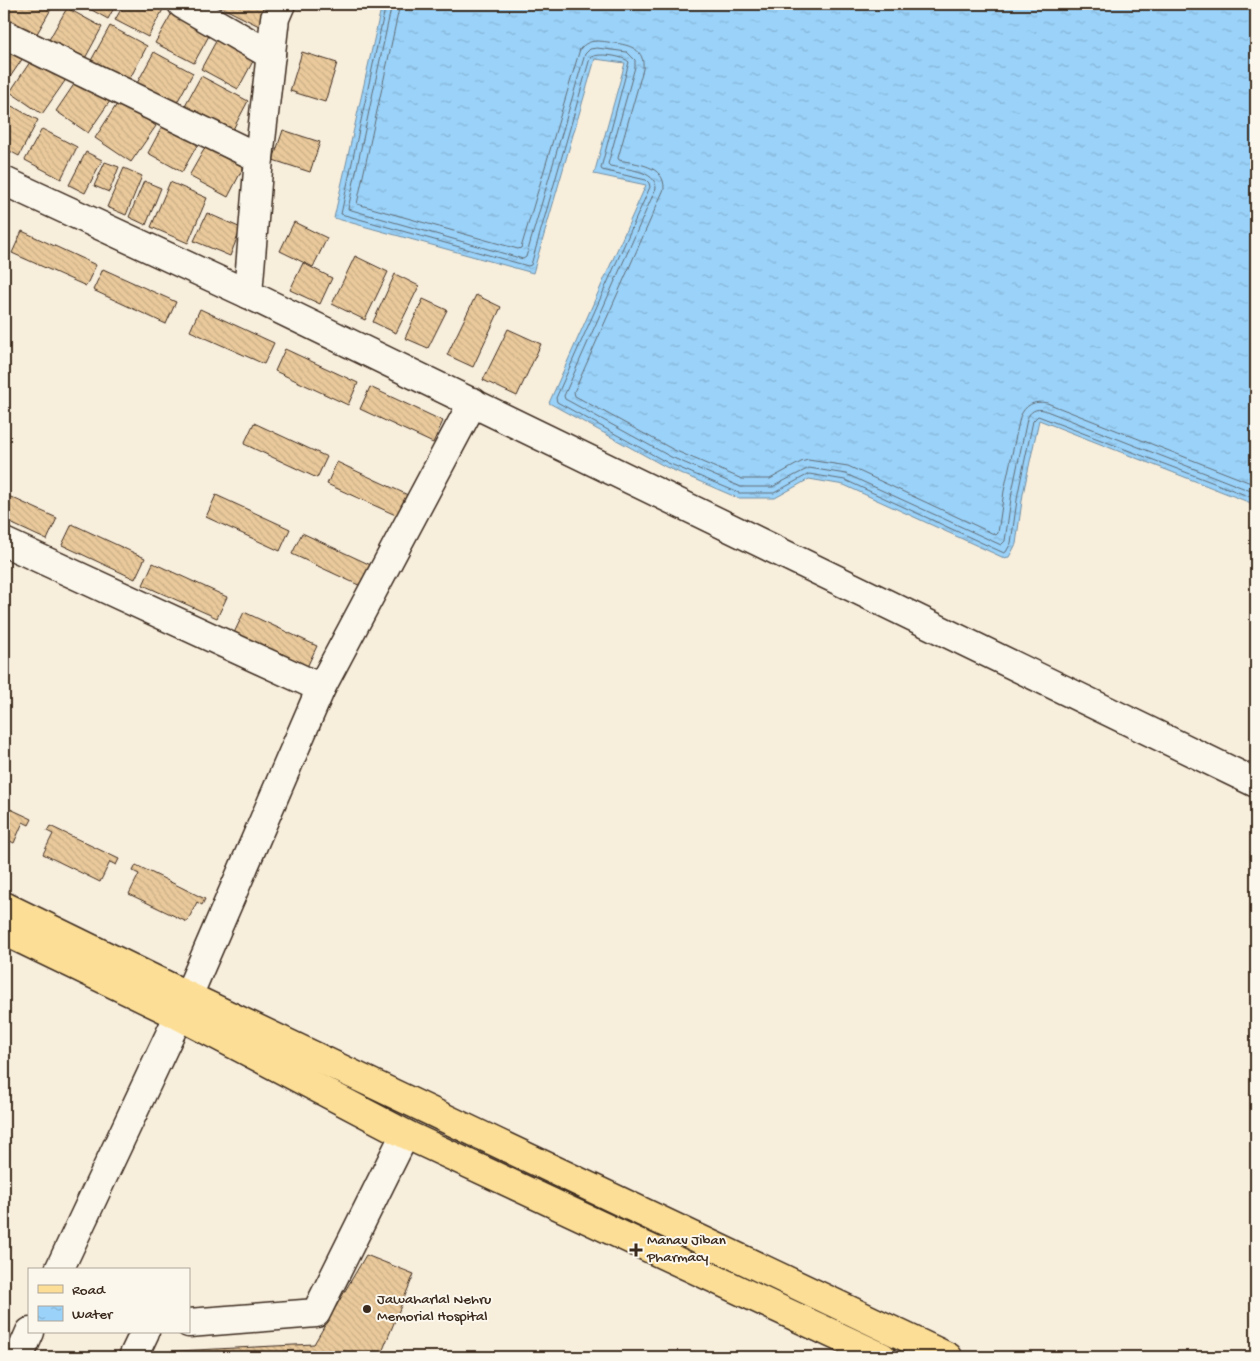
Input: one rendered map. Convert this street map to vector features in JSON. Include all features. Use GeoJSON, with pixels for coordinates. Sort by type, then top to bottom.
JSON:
{"type":"FeatureCollection","features":[{"type":"Feature","properties":{"kind":"main road"},"geometry":{"type":"LineString","coordinates":[[4,906],[183,1005],[405,1134],[882,1357]]}},
{"type":"Feature","properties":{"kind":"main road"},"geometry":{"type":"LineString","coordinates":[[4,931],[183,1005],[948,1357]]}},
{"type":"Feature","properties":{"kind":"street"},"geometry":{"type":"LineString","coordinates":[[182,4],[271,55]]}},
{"type":"Feature","properties":{"kind":"street"},"geometry":{"type":"LineString","coordinates":[[248,294],[259,158],[275,18],[281,4]]}},
{"type":"Feature","properties":{"kind":"street"},"geometry":{"type":"LineString","coordinates":[[4,34],[259,158]]}},
{"type":"Feature","properties":{"kind":"street"},"geometry":{"type":"LineString","coordinates":[[4,181],[248,294],[473,402],[1256,783]]}},
{"type":"Feature","properties":{"kind":"street"},"geometry":{"type":"LineString","coordinates":[[60,1268],[183,1005],[321,688],[473,402]]}},
{"type":"Feature","properties":{"kind":"street"},"geometry":{"type":"LineString","coordinates":[[4,542],[321,688]]}},
{"type":"Feature","properties":{"kind":"street"},"geometry":{"type":"LineString","coordinates":[[190,1323],[316,1313],[405,1134]]}},
{"type":"Feature","properties":{"kind":"street"},"geometry":{"type":"LineString","coordinates":[[19,1357],[29,1334]]}},
{"type":"Feature","properties":{"kind":"street"},"geometry":{"type":"LineString","coordinates":[[133,1357],[144,1334]]}},
{"type":"Feature","properties":{"kind":"water"},"geometry":{"type":"Polygon","coordinates":[[[382,4],[1256,4],[1256,505],[1039,420],[1023,494],[1016,544],[1009,557],[1004,558],[844,485],[809,479],[775,498],[738,498],[666,467],[549,403],[646,185],[594,174],[625,63],[595,59],[533,273],[334,218],[382,4]]]}},
{"type":"Feature","properties":{"kind":"building"},"geometry":{"type":"Polygon","coordinates":[[[4,4],[54,4],[35,37],[4,21],[4,4]]]}},
{"type":"Feature","properties":{"kind":"building"},"geometry":{"type":"Polygon","coordinates":[[[81,4],[116,4],[108,19],[81,4]]]}},
{"type":"Feature","properties":{"kind":"building"},"geometry":{"type":"Polygon","coordinates":[[[124,4],[166,4],[148,37],[115,20],[124,4]]]}},
{"type":"Feature","properties":{"kind":"building"},"geometry":{"type":"Polygon","coordinates":[[[218,4],[271,4],[259,26],[218,4]]]}},
{"type":"Feature","properties":{"kind":"building"},"geometry":{"type":"Polygon","coordinates":[[[67,8],[102,27],[82,64],[46,45],[67,8]]]}},
{"type":"Feature","properties":{"kind":"building"},"geometry":{"type":"Polygon","coordinates":[[[173,11],[211,32],[194,63],[155,43],[173,11]]]}},
{"type":"Feature","properties":{"kind":"building"},"geometry":{"type":"Polygon","coordinates":[[[110,26],[147,46],[126,86],[88,66],[110,26]]]}},
{"type":"Feature","properties":{"kind":"building"},"geometry":{"type":"Polygon","coordinates":[[[221,32],[258,52],[238,89],[201,69],[221,32]]]}},
{"type":"Feature","properties":{"kind":"building"},"geometry":{"type":"Polygon","coordinates":[[[4,40],[25,55],[4,86],[4,40]]]}},
{"type":"Feature","properties":{"kind":"building"},"geometry":{"type":"Polygon","coordinates":[[[154,52],[193,73],[174,108],[135,87],[154,52]]]}},
{"type":"Feature","properties":{"kind":"building"},"geometry":{"type":"Polygon","coordinates":[[[302,52],[337,63],[325,102],[290,91],[302,52]]]}},
{"type":"Feature","properties":{"kind":"building"},"geometry":{"type":"Polygon","coordinates":[[[34,56],[67,78],[42,114],[10,92],[34,56]]]}},
{"type":"Feature","properties":{"kind":"building"},"geometry":{"type":"Polygon","coordinates":[[[201,76],[248,101],[230,135],[183,109],[201,76]]]}},
{"type":"Feature","properties":{"kind":"building"},"geometry":{"type":"Polygon","coordinates":[[[77,80],[110,101],[88,133],[56,111],[77,80]]]}},
{"type":"Feature","properties":{"kind":"building"},"geometry":{"type":"Polygon","coordinates":[[[119,101],[156,126],[131,162],[95,138],[119,101]]]}},
{"type":"Feature","properties":{"kind":"building"},"geometry":{"type":"Polygon","coordinates":[[[4,102],[38,120],[19,156],[4,148],[4,102]]]}},
{"type":"Feature","properties":{"kind":"building"},"geometry":{"type":"Polygon","coordinates":[[[164,123],[199,142],[182,172],[148,153],[164,123]]]}},
{"type":"Feature","properties":{"kind":"building"},"geometry":{"type":"Polygon","coordinates":[[[42,129],[77,147],[61,179],[25,160],[42,129]]]}},
{"type":"Feature","properties":{"kind":"building"},"geometry":{"type":"Polygon","coordinates":[[[283,130],[320,142],[310,172],[273,160],[283,130]]]}},
{"type":"Feature","properties":{"kind":"building"},"geometry":{"type":"Polygon","coordinates":[[[206,146],[244,166],[228,197],[189,176],[206,146]]]}},
{"type":"Feature","properties":{"kind":"building"},"geometry":{"type":"Polygon","coordinates":[[[86,152],[102,160],[85,193],[69,185],[86,152]]]}},
{"type":"Feature","properties":{"kind":"building"},"geometry":{"type":"Polygon","coordinates":[[[105,162],[119,167],[109,192],[94,186],[105,162]]]}},
{"type":"Feature","properties":{"kind":"building"},"geometry":{"type":"Polygon","coordinates":[[[124,168],[142,176],[126,215],[107,207],[124,168]]]}},
{"type":"Feature","properties":{"kind":"building"},"geometry":{"type":"Polygon","coordinates":[[[144,181],[161,188],[146,225],[129,217],[144,181]]]}},
{"type":"Feature","properties":{"kind":"building"},"geometry":{"type":"Polygon","coordinates":[[[170,182],[207,198],[188,243],[151,227],[170,182]]]}},
{"type":"Feature","properties":{"kind":"building"},"geometry":{"type":"Polygon","coordinates":[[[207,213],[241,228],[230,256],[194,241],[207,213]]]}},
{"type":"Feature","properties":{"kind":"building"},"geometry":{"type":"Polygon","coordinates":[[[294,222],[327,238],[313,267],[280,251],[294,222]]]}},
{"type":"Feature","properties":{"kind":"building"},"geometry":{"type":"Polygon","coordinates":[[[22,231],[96,265],[86,286],[12,253],[22,231]]]}},
{"type":"Feature","properties":{"kind":"building"},"geometry":{"type":"Polygon","coordinates":[[[355,256],[388,272],[365,320],[332,304],[355,256]]]}},
{"type":"Feature","properties":{"kind":"building"},"geometry":{"type":"Polygon","coordinates":[[[303,263],[332,278],[320,304],[290,290],[303,263]]]}},
{"type":"Feature","properties":{"kind":"building"},"geometry":{"type":"Polygon","coordinates":[[[103,269],[176,302],[166,324],[93,290],[103,269]]]}},
{"type":"Feature","properties":{"kind":"building"},"geometry":{"type":"Polygon","coordinates":[[[395,274],[419,286],[396,333],[373,322],[395,274]]]}},
{"type":"Feature","properties":{"kind":"building"},"geometry":{"type":"Polygon","coordinates":[[[476,295],[501,307],[473,367],[447,355],[476,295]]]}},
{"type":"Feature","properties":{"kind":"building"},"geometry":{"type":"Polygon","coordinates":[[[423,299],[447,310],[428,348],[405,338],[423,299]]]}},
{"type":"Feature","properties":{"kind":"building"},"geometry":{"type":"Polygon","coordinates":[[[200,309],[274,343],[264,364],[190,331],[200,309]]]}},
{"type":"Feature","properties":{"kind":"building"},"geometry":{"type":"Polygon","coordinates":[[[508,329],[541,344],[517,396],[483,380],[508,329]]]}},
{"type":"Feature","properties":{"kind":"building"},"geometry":{"type":"Polygon","coordinates":[[[285,349],[358,383],[348,405],[275,371],[285,349]]]}},
{"type":"Feature","properties":{"kind":"building"},"geometry":{"type":"Polygon","coordinates":[[[370,387],[443,421],[433,443],[360,409],[370,387]]]}},
{"type":"Feature","properties":{"kind":"building"},"geometry":{"type":"Polygon","coordinates":[[[254,423],[327,457],[317,478],[244,444],[254,423]]]}},
{"type":"Feature","properties":{"kind":"building"},"geometry":{"type":"Polygon","coordinates":[[[337,462],[410,496],[400,517],[327,484],[337,462]]]}},
{"type":"Feature","properties":{"kind":"building"},"geometry":{"type":"Polygon","coordinates":[[[4,494],[57,518],[47,540],[4,520],[4,494]]]}},
{"type":"Feature","properties":{"kind":"building"},"geometry":{"type":"Polygon","coordinates":[[[216,495],[290,529],[280,551],[206,517],[216,495]]]}},
{"type":"Feature","properties":{"kind":"building"},"geometry":{"type":"Polygon","coordinates":[[[72,524],[145,558],[135,579],[62,545],[72,524]]]}},
{"type":"Feature","properties":{"kind":"building"},"geometry":{"type":"Polygon","coordinates":[[[302,533],[375,567],[365,588],[292,554],[302,533]]]}},
{"type":"Feature","properties":{"kind":"building"},"geometry":{"type":"Polygon","coordinates":[[[153,563],[227,597],[217,618],[143,585],[153,563]]]}},
{"type":"Feature","properties":{"kind":"building"},"geometry":{"type":"Polygon","coordinates":[[[244,612],[317,646],[307,667],[234,633],[244,612]]]}},
{"type":"Feature","properties":{"kind":"building"},"geometry":{"type":"Polygon","coordinates":[[[4,806],[32,819],[29,825],[23,822],[14,843],[4,838],[4,806]]]}},
{"type":"Feature","properties":{"kind":"building"},"geometry":{"type":"Polygon","coordinates":[[[50,826],[119,859],[116,865],[110,862],[100,882],[43,854],[53,834],[47,831],[50,826]]]}},
{"type":"Feature","properties":{"kind":"building"},"geometry":{"type":"Polygon","coordinates":[[[136,865],[205,899],[202,905],[197,902],[187,922],[129,894],[139,874],[133,871],[136,865]]]}},
{"type":"Feature","properties":{"kind":"building","name":"Jawaharlal Nehru Memorial Hospital"},"geometry":{"type":"Polygon","coordinates":[[[366,1255],[414,1274],[380,1357],[138,1357],[138,1353],[314,1344],[366,1255]]]}},
{"type":"Feature","properties":{"kind":"place","name":"Manav Jiban Pharmacy"},"geometry":{"type":"Point","coordinates":[636,1250]}},
{"type":"Feature","properties":{"kind":"place","name":"Jawaharlal Nehru Memorial Hospital"},"geometry":{"type":"Point","coordinates":[367,1309]}}]}
